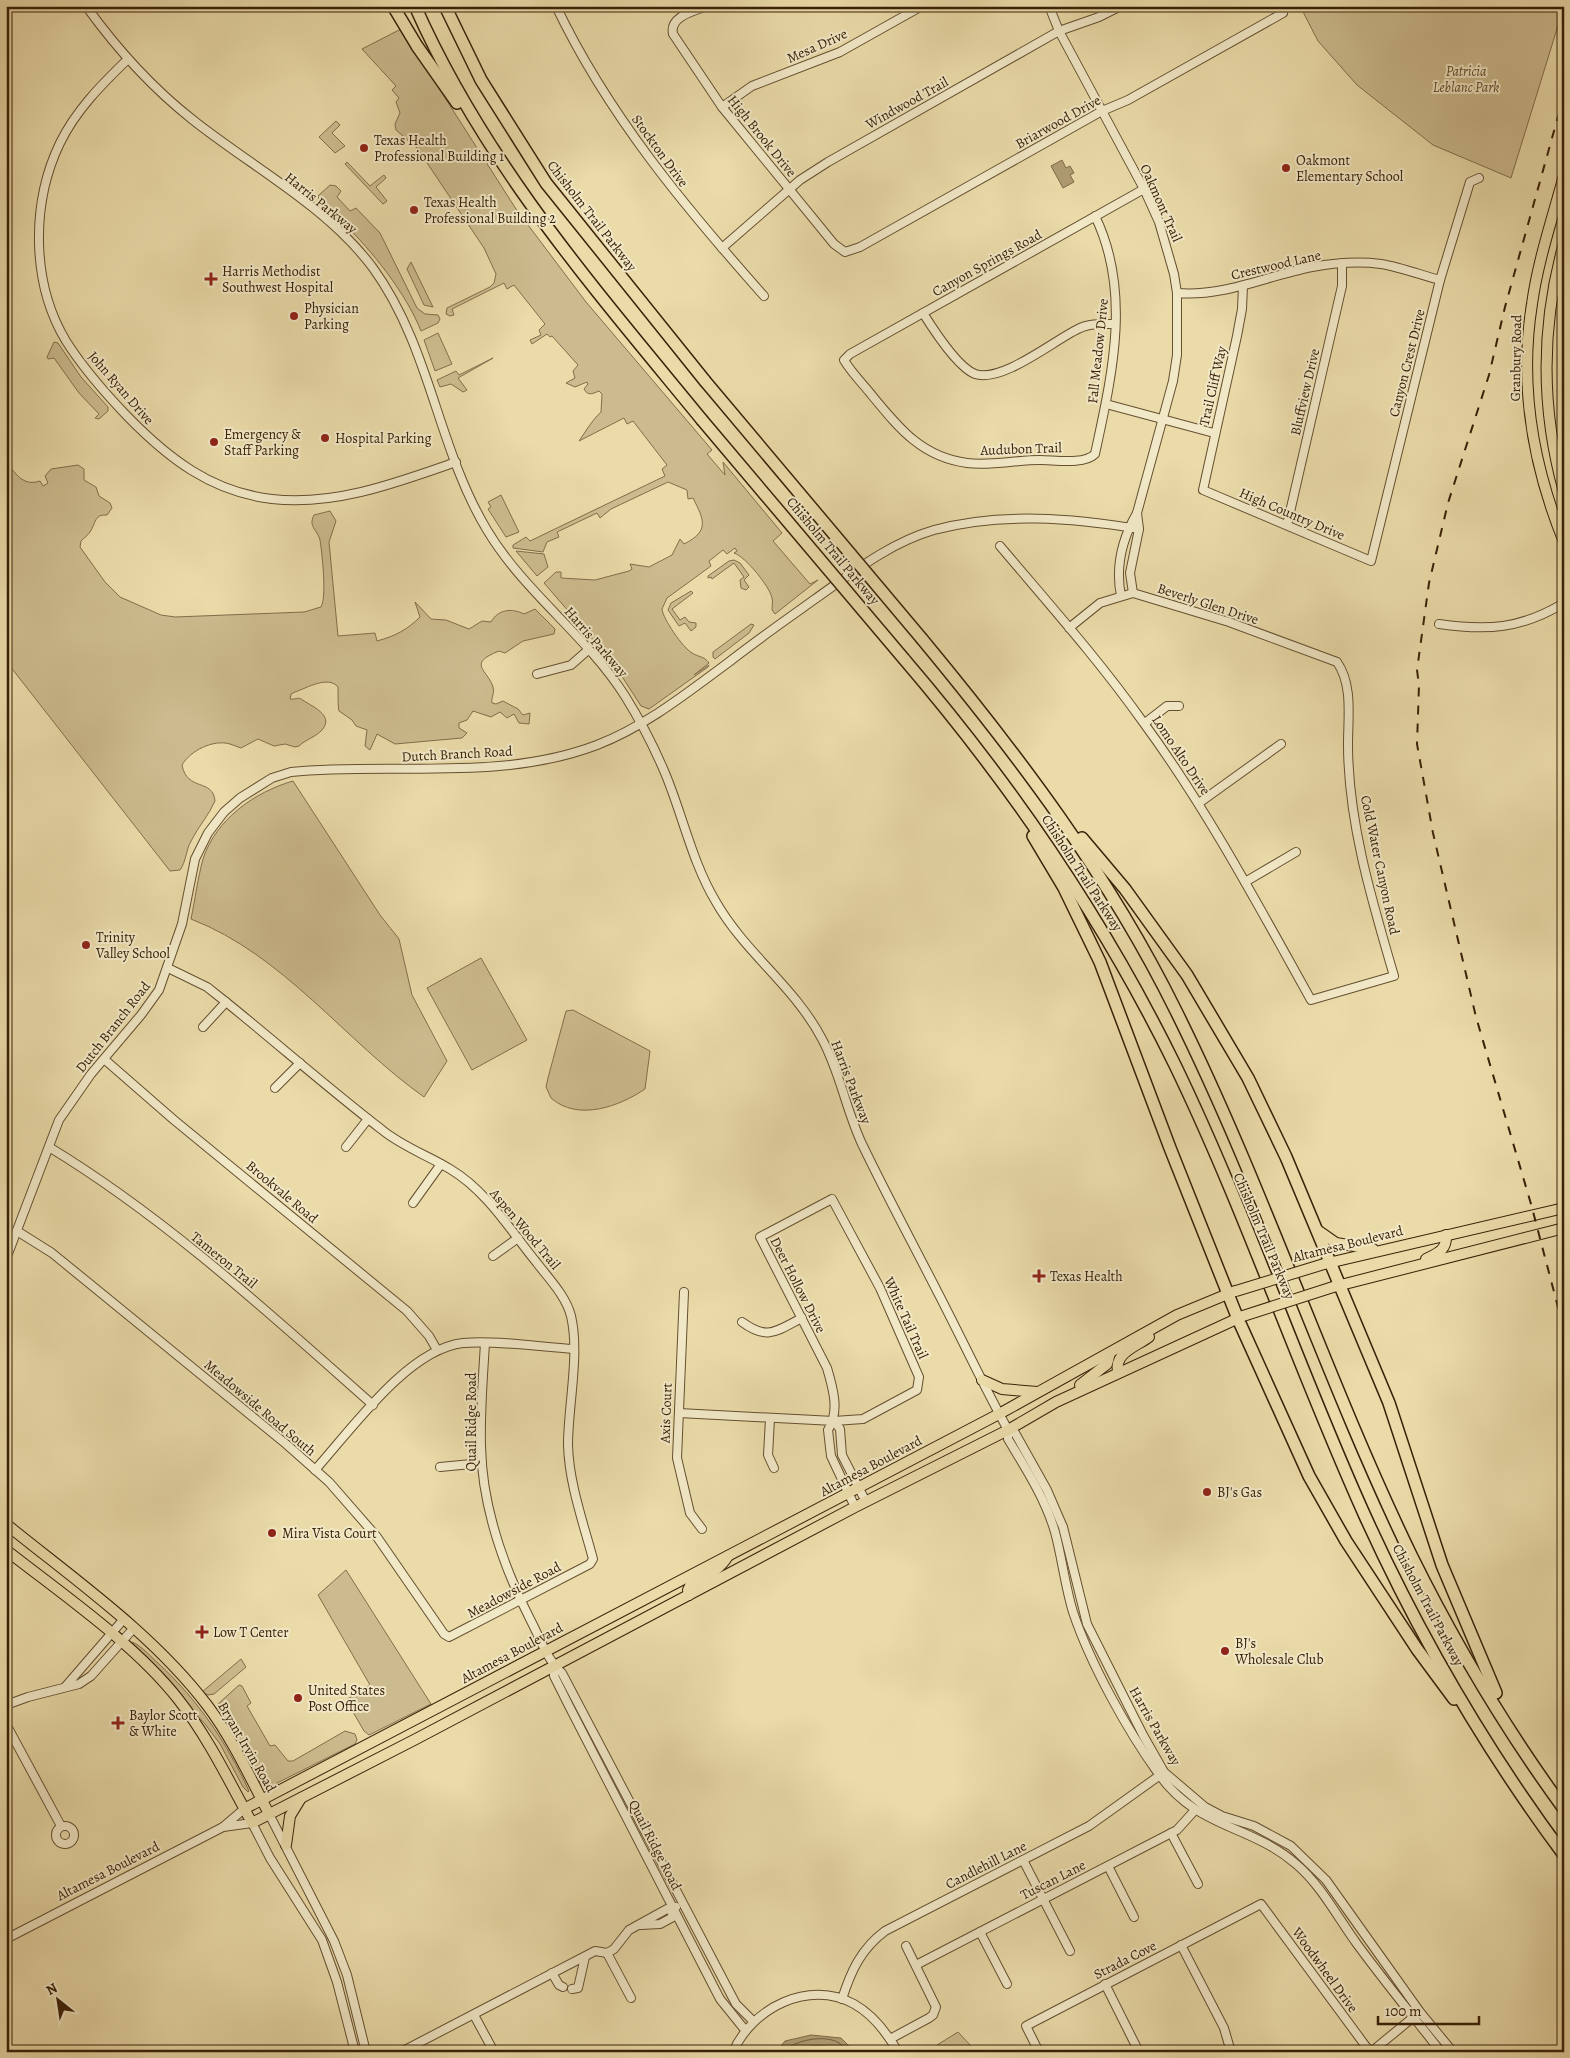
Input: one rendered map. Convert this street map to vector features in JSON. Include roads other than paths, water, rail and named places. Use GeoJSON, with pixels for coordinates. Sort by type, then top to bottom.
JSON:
{"type":"FeatureCollection","features":[{"type":"Feature","properties":{"kind":"highway"},"geometry":{"type":"LineString","coordinates":[[393,6],[422,53],[495,154]]}},
{"type":"Feature","properties":{"kind":"highway","name":"Chisholm Trail Parkway"},"geometry":{"type":"LineString","coordinates":[[415,6],[441,62],[495,154],[556,240],[702,420],[976,746],[1072,880],[1117,956],[1158,1032],[1202,1126],[1367,1520],[1416,1617],[1492,1750],[1564,1854]]}},
{"type":"Feature","properties":{"kind":"highway","name":"Chisholm Trail Parkway"},"geometry":{"type":"LineString","coordinates":[[445,6],[496,106],[546,183],[705,380],[922,638],[1035,781],[1110,893],[1174,1006],[1221,1109],[1357,1433],[1411,1554],[1454,1635],[1516,1738],[1564,1809]]}},
{"type":"Feature","properties":{"kind":"highway"},"geometry":{"type":"LineString","coordinates":[[451,6],[467,52]]}},
{"type":"Feature","properties":{"kind":"highway"},"geometry":{"type":"LineString","coordinates":[[976,746],[1064,888],[1095,950],[1232,1293],[1240,1318],[1309,1476],[1346,1541],[1417,1649],[1492,1750]]}},
{"type":"Feature","properties":{"kind":"highway"},"geometry":{"type":"LineString","coordinates":[[1035,781],[1125,889],[1203,999],[1248,1078],[1316,1229],[1327,1263],[1397,1424],[1452,1592],[1516,1738]]}},
{"type":"Feature","properties":{"kind":"main road","name":"Granbury Road"},"geometry":{"type":"LineString","coordinates":[[1564,174],[1537,275],[1532,303],[1527,378],[1533,435],[1543,486],[1564,542]]}},
{"type":"Feature","properties":{"kind":"main road"},"geometry":{"type":"LineString","coordinates":[[1564,243],[1554,278],[1546,356],[1546,385],[1550,432],[1564,492]]}},
{"type":"Feature","properties":{"kind":"main road"},"geometry":{"type":"LineString","coordinates":[[1537,275],[1554,278]]}},
{"type":"Feature","properties":{"kind":"main road"},"geometry":{"type":"LineString","coordinates":[[1533,435],[1550,432]]}},
{"type":"Feature","properties":{"kind":"main road","name":"Altamesa Boulevard"},"geometry":{"type":"LineString","coordinates":[[244,1809],[368,1746],[545,1650],[849,1494],[999,1414],[1177,1315],[1232,1293],[1327,1263],[1564,1208]]}},
{"type":"Feature","properties":{"kind":"main road","name":"Altamesa Boulevard"},"geometry":{"type":"LineString","coordinates":[[252,1823],[855,1507],[1118,1372],[1240,1318],[1337,1286],[1564,1228]]}},
{"type":"Feature","properties":{"kind":"main road"},"geometry":{"type":"LineString","coordinates":[[1316,1229],[1336,1243],[1382,1249]]}},
{"type":"Feature","properties":{"kind":"main road"},"geometry":{"type":"LineString","coordinates":[[1412,1267],[1442,1250],[1446,1244],[1446,1235]]}},
{"type":"Feature","properties":{"kind":"main road"},"geometry":{"type":"LineString","coordinates":[[1118,1372],[1116,1364],[1120,1357],[1177,1315]]}},
{"type":"Feature","properties":{"kind":"main road"},"geometry":{"type":"LineString","coordinates":[[1073,1394],[1078,1387],[1108,1364],[1110,1353]]}},
{"type":"Feature","properties":{"kind":"main road"},"geometry":{"type":"LineString","coordinates":[[982,1380],[1002,1390],[1038,1392]]}},
{"type":"Feature","properties":{"kind":"main road","name":"Bryant Irvin Road"},"geometry":{"type":"LineString","coordinates":[[6,1524],[123,1620],[178,1671],[207,1705],[227,1736],[269,1814]]}},
{"type":"Feature","properties":{"kind":"main road"},"geometry":{"type":"LineString","coordinates":[[6,1550],[121,1642],[153,1672],[185,1707],[221,1764],[252,1823]]}},
{"type":"Feature","properties":{"kind":"main road"},"geometry":{"type":"LineString","coordinates":[[689,1595],[688,1590],[690,1586],[723,1566],[729,1555]]}},
{"type":"Feature","properties":{"kind":"main road"},"geometry":{"type":"LineString","coordinates":[[286,1845],[290,1816],[301,1798]]}},
{"type":"Feature","properties":{"kind":"street","name":"Harris Parkway"},"geometry":{"type":"LineString","coordinates":[[86,6],[128,59],[165,97],[194,121],[334,225],[371,266],[401,312],[413,339],[472,504],[506,558],[607,670],[641,724],[666,774],[701,873],[717,905],[736,931],[801,1004],[822,1040],[834,1067],[860,1140],[999,1414],[1008,1430],[1015,1433],[1047,1490],[1087,1624],[1170,1789],[1195,1810],[1216,1823],[1260,1840],[1298,1865],[1316,1886],[1358,1946],[1453,2052]]}},
{"type":"Feature","properties":{"kind":"street","name":"Stockton Drive"},"geometry":{"type":"LineString","coordinates":[[556,6],[587,65],[635,139],[667,183],[764,296]]}},
{"type":"Feature","properties":{"kind":"street","name":"High Brook Drive"},"geometry":{"type":"LineString","coordinates":[[707,6],[677,19],[672,28],[675,37],[722,107],[834,244],[845,252]]}},
{"type":"Feature","properties":{"kind":"street","name":"Mesa Drive"},"geometry":{"type":"LineString","coordinates":[[722,107],[752,86],[840,52],[922,6]]}},
{"type":"Feature","properties":{"kind":"street","name":"Oakmont Trail"},"geometry":{"type":"LineString","coordinates":[[1049,6],[1059,31],[1144,189],[1169,251],[1177,293],[1177,355],[1173,381],[1137,514],[1129,527],[1117,570],[1121,596]]}},
{"type":"Feature","properties":{"kind":"street","name":"Windwood Trail"},"geometry":{"type":"LineString","coordinates":[[722,248],[790,190],[828,162],[1059,31],[1099,17],[1121,6]]}},
{"type":"Feature","properties":{"kind":"street","name":"Briarwood Drive"},"geometry":{"type":"LineString","coordinates":[[845,252],[860,247],[1102,111],[1128,100],[1281,10]]}},
{"type":"Feature","properties":{"kind":"street","name":"John Ryan Drive"},"geometry":{"type":"LineString","coordinates":[[128,59],[87,101],[66,132],[53,160],[44,188],[41,209],[40,254],[50,304],[66,341],[93,378],[137,426],[170,458],[214,482],[250,495],[298,501],[343,497],[456,462]]}},
{"type":"Feature","properties":{"kind":"street","name":"Canyon Crest Drive"},"geometry":{"type":"LineString","coordinates":[[1371,561],[1440,280],[1470,182],[1479,178]]}},
{"type":"Feature","properties":{"kind":"street","name":"Canyon Springs Road"},"geometry":{"type":"LineString","coordinates":[[844,360],[850,354],[1144,189]]}},
{"type":"Feature","properties":{"kind":"street","name":"Fall Meadow Drive"},"geometry":{"type":"LineString","coordinates":[[1091,459],[1095,454],[1106,404],[1117,299],[1114,272],[1106,243],[1095,216]]}},
{"type":"Feature","properties":{"kind":"street","name":"Crestwood Lane"},"geometry":{"type":"LineString","coordinates":[[1177,293],[1198,294],[1243,286],[1311,267],[1342,263],[1382,264],[1440,280]]}},
{"type":"Feature","properties":{"kind":"street","name":"Bluffview Drive"},"geometry":{"type":"LineString","coordinates":[[1287,525],[1342,286],[1342,263]]}},
{"type":"Feature","properties":{"kind":"street","name":"Trail Cliff Way"},"geometry":{"type":"LineString","coordinates":[[1203,490],[1214,433],[1238,336],[1243,286]]}},
{"type":"Feature","properties":{"kind":"street"},"geometry":{"type":"LineString","coordinates":[[923,313],[935,332],[967,369],[984,375],[993,375],[1016,364],[1079,328],[1115,324]]}},
{"type":"Feature","properties":{"kind":"street","name":"Audubon Trail"},"geometry":{"type":"LineString","coordinates":[[844,360],[911,440],[949,459],[966,463],[990,464],[1032,460],[1091,459]]}},
{"type":"Feature","properties":{"kind":"street"},"geometry":{"type":"LineString","coordinates":[[1106,404],[1214,433]]}},
{"type":"Feature","properties":{"kind":"street","name":"High Country Drive"},"geometry":{"type":"LineString","coordinates":[[1203,490],[1371,561]]}},
{"type":"Feature","properties":{"kind":"street","name":"Oakmont Trail"},"geometry":{"type":"LineString","coordinates":[[1133,593],[1130,573],[1140,529],[1137,514]]}},
{"type":"Feature","properties":{"kind":"street","name":"Dutch Branch Road"},"geometry":{"type":"LineString","coordinates":[[6,1259],[60,1120],[104,1059],[141,1016],[159,990],[182,924],[195,859],[208,833],[224,812],[240,798],[272,778],[291,772],[500,766],[552,758],[575,752],[616,736],[669,707],[879,554],[933,530],[966,524],[1024,519],[1082,520],[1140,529]]}},
{"type":"Feature","properties":{"kind":"street","name":"Lomo Alto Drive"},"geometry":{"type":"LineString","coordinates":[[1000,546],[1104,669],[1145,723],[1199,803],[1311,1000]]}},
{"type":"Feature","properties":{"kind":"street"},"geometry":{"type":"LineString","coordinates":[[1069,628],[1100,603],[1133,593]]}},
{"type":"Feature","properties":{"kind":"street","name":"Beverly Glen Drive"},"geometry":{"type":"LineString","coordinates":[[1133,593],[1229,622],[1337,662],[1342,669]]}},
{"type":"Feature","properties":{"kind":"street"},"geometry":{"type":"LineString","coordinates":[[1439,624],[1471,628],[1506,626],[1544,615],[1564,603]]}},
{"type":"Feature","properties":{"kind":"street"},"geometry":{"type":"LineString","coordinates":[[537,674],[570,665],[588,650]]}},
{"type":"Feature","properties":{"kind":"street","name":"Cold Water Canyon Road"},"geometry":{"type":"LineString","coordinates":[[1311,1000],[1394,976],[1372,897],[1359,838],[1348,754],[1348,691],[1342,669]]}},
{"type":"Feature","properties":{"kind":"street"},"geometry":{"type":"LineString","coordinates":[[1145,723],[1167,706],[1179,706]]}},
{"type":"Feature","properties":{"kind":"street"},"geometry":{"type":"LineString","coordinates":[[1199,803],[1281,744]]}},
{"type":"Feature","properties":{"kind":"street"},"geometry":{"type":"LineString","coordinates":[[1245,882],[1296,852]]}},
{"type":"Feature","properties":{"kind":"street","name":"Aspen Wood Trail"},"geometry":{"type":"LineString","coordinates":[[168,968],[207,987],[397,1141],[441,1164],[466,1181],[488,1201],[552,1280],[568,1306],[572,1317],[574,1349],[568,1446],[574,1486],[592,1560],[587,1566]]}},
{"type":"Feature","properties":{"kind":"street"},"geometry":{"type":"LineString","coordinates":[[203,1027],[226,1002]]}},
{"type":"Feature","properties":{"kind":"street","name":"Brookvale Road"},"geometry":{"type":"LineString","coordinates":[[104,1059],[174,1120],[408,1311],[429,1336],[437,1350]]}},
{"type":"Feature","properties":{"kind":"street"},"geometry":{"type":"LineString","coordinates":[[275,1088],[300,1063]]}},
{"type":"Feature","properties":{"kind":"street"},"geometry":{"type":"LineString","coordinates":[[346,1147],[368,1119]]}},
{"type":"Feature","properties":{"kind":"street","name":"Tameron Trail"},"geometry":{"type":"LineString","coordinates":[[49,1147],[97,1176],[204,1259],[373,1405]]}},
{"type":"Feature","properties":{"kind":"street"},"geometry":{"type":"LineString","coordinates":[[413,1203],[441,1164]]}},
{"type":"Feature","properties":{"kind":"street","name":"Deer Hollow Drive"},"geometry":{"type":"LineString","coordinates":[[832,1200],[760,1237],[827,1368],[834,1391],[834,1421],[828,1430],[831,1456],[855,1507]]}},
{"type":"Feature","properties":{"kind":"street","name":"White Tail Trail"},"geometry":{"type":"LineString","coordinates":[[678,1413],[770,1419],[834,1421],[863,1419],[917,1390],[919,1377],[880,1288],[832,1200]]}},
{"type":"Feature","properties":{"kind":"street","name":"Meadowside Road South"},"geometry":{"type":"LineString","coordinates":[[17,1231],[52,1252],[315,1470],[347,1500],[377,1537],[444,1634],[452,1637]]}},
{"type":"Feature","properties":{"kind":"street"},"geometry":{"type":"LineString","coordinates":[[493,1256],[518,1238]]}},
{"type":"Feature","properties":{"kind":"street","name":"Axis Court"},"geometry":{"type":"LineString","coordinates":[[684,1292],[677,1458],[690,1513],[702,1529]]}},
{"type":"Feature","properties":{"kind":"street"},"geometry":{"type":"LineString","coordinates":[[742,1322],[756,1332],[775,1332],[802,1318]]}},
{"type":"Feature","properties":{"kind":"street"},"geometry":{"type":"LineString","coordinates":[[315,1470],[399,1377],[420,1360],[437,1350],[463,1343],[574,1349]]}},
{"type":"Feature","properties":{"kind":"street","name":"Quail Ridge Road"},"geometry":{"type":"LineString","coordinates":[[485,1343],[482,1392],[482,1463],[493,1520],[520,1600],[554,1666],[562,1672],[736,2004],[753,2021]]}},
{"type":"Feature","properties":{"kind":"street"},"geometry":{"type":"LineString","coordinates":[[770,1419],[768,1455],[774,1468]]}},
{"type":"Feature","properties":{"kind":"street","name":"Deer Hollow Drive"},"geometry":{"type":"LineString","coordinates":[[834,1421],[840,1428],[842,1455],[866,1502]]}},
{"type":"Feature","properties":{"kind":"street"},"geometry":{"type":"LineString","coordinates":[[440,1467],[482,1463]]}},
{"type":"Feature","properties":{"kind":"street","name":"Harris Parkway"},"geometry":{"type":"LineString","coordinates":[[1054,1517],[1072,1610],[1117,1706],[1162,1774],[1206,1807],[1222,1816],[1254,1826],[1274,1836],[1291,1846],[1310,1863],[1326,1880],[1441,2052]]}},
{"type":"Feature","properties":{"kind":"street","name":"Meadowside Road"},"geometry":{"type":"LineString","coordinates":[[452,1637],[587,1566]]}},
{"type":"Feature","properties":{"kind":"street"},"geometry":{"type":"LineString","coordinates":[[65,1687],[123,1620]]}},
{"type":"Feature","properties":{"kind":"street"},"geometry":{"type":"LineString","coordinates":[[6,1705],[79,1684],[95,1671],[133,1629]]}},
{"type":"Feature","properties":{"kind":"street"},"geometry":{"type":"LineString","coordinates":[[1095,1662],[1103,1658]]}},
{"type":"Feature","properties":{"kind":"street"},"geometry":{"type":"LineString","coordinates":[[85,1663],[95,1671]]}},
{"type":"Feature","properties":{"kind":"street","name":"Quail Ridge Road"},"geometry":{"type":"LineString","coordinates":[[554,1666],[554,1676],[672,1909],[720,1999],[745,2030]]}},
{"type":"Feature","properties":{"kind":"street"},"geometry":{"type":"LineString","coordinates":[[6,1724],[62,1826]]}},
{"type":"Feature","properties":{"kind":"street","name":"Candlehill Lane"},"geometry":{"type":"LineString","coordinates":[[842,1999],[857,1960],[876,1938],[892,1927],[1089,1826],[1162,1774]]}},
{"type":"Feature","properties":{"kind":"street","name":"Altamesa Boulevard"},"geometry":{"type":"LineString","coordinates":[[6,1939],[223,1827],[244,1809]]}},
{"type":"Feature","properties":{"kind":"street","name":"Tuscan Lane"},"geometry":{"type":"LineString","coordinates":[[916,1965],[1182,1827],[1195,1810]]}},
{"type":"Feature","properties":{"kind":"street","name":"Bryant Irvin Road"},"geometry":{"type":"LineString","coordinates":[[269,1814],[334,1941],[347,1975],[366,2052]]}},
{"type":"Feature","properties":{"kind":"street"},"geometry":{"type":"LineString","coordinates":[[252,1823],[270,1858],[322,1940],[337,1982],[355,2052]]}},
{"type":"Feature","properties":{"kind":"street","name":"Altamesa Boulevard"},"geometry":{"type":"LineString","coordinates":[[223,1827],[252,1823]]}},
{"type":"Feature","properties":{"kind":"street"},"geometry":{"type":"LineString","coordinates":[[1171,1833],[1198,1884]]}},
{"type":"Feature","properties":{"kind":"street"},"geometry":{"type":"LineString","coordinates":[[1023,1860],[1070,1951]]}},
{"type":"Feature","properties":{"kind":"street"},"geometry":{"type":"LineString","coordinates":[[1108,1866],[1134,1917]]}},
{"type":"Feature","properties":{"kind":"street"},"geometry":{"type":"LineString","coordinates":[[400,2052],[595,1951],[607,1953],[614,1949],[629,1930],[639,1925],[660,1924],[673,1917],[672,1909],[683,1904]]}},
{"type":"Feature","properties":{"kind":"street","name":"Strada Cove"},"geometry":{"type":"LineString","coordinates":[[1039,2052],[1026,2026],[1261,1904]]}},
{"type":"Feature","properties":{"kind":"street","name":"Woodwheel Drive"},"geometry":{"type":"LineString","coordinates":[[1261,1904],[1370,2052]]}},
{"type":"Feature","properties":{"kind":"street"},"geometry":{"type":"LineString","coordinates":[[980,1932],[1007,1984]]}},
{"type":"Feature","properties":{"kind":"street"},"geometry":{"type":"LineString","coordinates":[[1181,1945],[1224,2028],[1231,2052]]}},
{"type":"Feature","properties":{"kind":"street"},"geometry":{"type":"LineString","coordinates":[[890,2039],[929,2018],[935,2011],[935,2002],[906,1946]]}},
{"type":"Feature","properties":{"kind":"street"},"geometry":{"type":"LineString","coordinates":[[607,1953],[631,1998]]}},
{"type":"Feature","properties":{"kind":"street"},"geometry":{"type":"LineString","coordinates":[[572,1989],[578,1988],[585,1957]]}},
{"type":"Feature","properties":{"kind":"street"},"geometry":{"type":"LineString","coordinates":[[552,1973],[559,1985],[563,1987]]}},
{"type":"Feature","properties":{"kind":"street"},"geometry":{"type":"LineString","coordinates":[[1104,1984],[1139,2052]]}},
{"type":"Feature","properties":{"kind":"street"},"geometry":{"type":"LineString","coordinates":[[733,2052],[745,2030],[753,2021],[772,2007],[798,1997],[817,1995],[842,1999],[854,2004],[877,2022],[898,2052]]}},
{"type":"Feature","properties":{"kind":"street"},"geometry":{"type":"LineString","coordinates":[[474,2014],[494,2052]]}},
{"type":"Feature","properties":{"kind":"street"},"geometry":{"type":"LineString","coordinates":[[1370,2052],[1417,2014]]}},
{"type":"Feature","properties":{"kind":"water"},"geometry":{"type":"Polygon","coordinates":[[[1062,160],[1066,168],[1070,166],[1074,173],[1070,175],[1074,182],[1063,188],[1051,166],[1062,160]]]}},
{"type":"Feature","properties":{"kind":"water"},"geometry":{"type":"Polygon","coordinates":[[[811,2035],[841,2038],[855,2052],[776,2052],[785,2041],[811,2035]]]}},
{"type":"Feature","properties":{"kind":"railway"},"geometry":{"type":"LineString","coordinates":[[1564,95],[1505,307],[1489,375],[1448,503],[1429,583],[1417,670],[1419,685],[1417,744],[1433,833],[1476,1017],[1531,1204],[1564,1330]]}},
{"type":"Feature","properties":{"kind":"place","name":"Texas Health Professional Building 1"},"geometry":{"type":"Point","coordinates":[364,148]}},
{"type":"Feature","properties":{"kind":"place","name":"Oakmont Elementary School"},"geometry":{"type":"Point","coordinates":[1286,168]}},
{"type":"Feature","properties":{"kind":"place","name":"Texas Health Professional Building 2"},"geometry":{"type":"Point","coordinates":[414,210]}},
{"type":"Feature","properties":{"kind":"place","name":"Harris Methodist Southwest Hospital"},"geometry":{"type":"Point","coordinates":[211,279]}},
{"type":"Feature","properties":{"kind":"place","name":"Physician Parking"},"geometry":{"type":"Point","coordinates":[294,316]}},
{"type":"Feature","properties":{"kind":"place","name":"Hospital Parking"},"geometry":{"type":"Point","coordinates":[325,438]}},
{"type":"Feature","properties":{"kind":"place","name":"Emergency & Staff Parking"},"geometry":{"type":"Point","coordinates":[214,442]}},
{"type":"Feature","properties":{"kind":"place","name":"Trinity Valley School"},"geometry":{"type":"Point","coordinates":[86,945]}},
{"type":"Feature","properties":{"kind":"place","name":"Texas Health"},"geometry":{"type":"Point","coordinates":[1039,1276]}},
{"type":"Feature","properties":{"kind":"place","name":"BJ's Gas"},"geometry":{"type":"Point","coordinates":[1207,1492]}},
{"type":"Feature","properties":{"kind":"place","name":"Mira Vista Court"},"geometry":{"type":"Point","coordinates":[272,1533]}},
{"type":"Feature","properties":{"kind":"place","name":"Low T Center"},"geometry":{"type":"Point","coordinates":[202,1632]}},
{"type":"Feature","properties":{"kind":"place","name":"BJ's Wholesale Club"},"geometry":{"type":"Point","coordinates":[1225,1651]}},
{"type":"Feature","properties":{"kind":"place","name":"United States Post Office"},"geometry":{"type":"Point","coordinates":[298,1698]}},
{"type":"Feature","properties":{"kind":"place","name":"Baylor Scott & White"},"geometry":{"type":"Point","coordinates":[118,1723]}},
{"type":"Feature","properties":{"kind":"park label","name":"Patricia Leblanc Park"},"geometry":{"type":"Point","coordinates":[1466,79]}}]}
